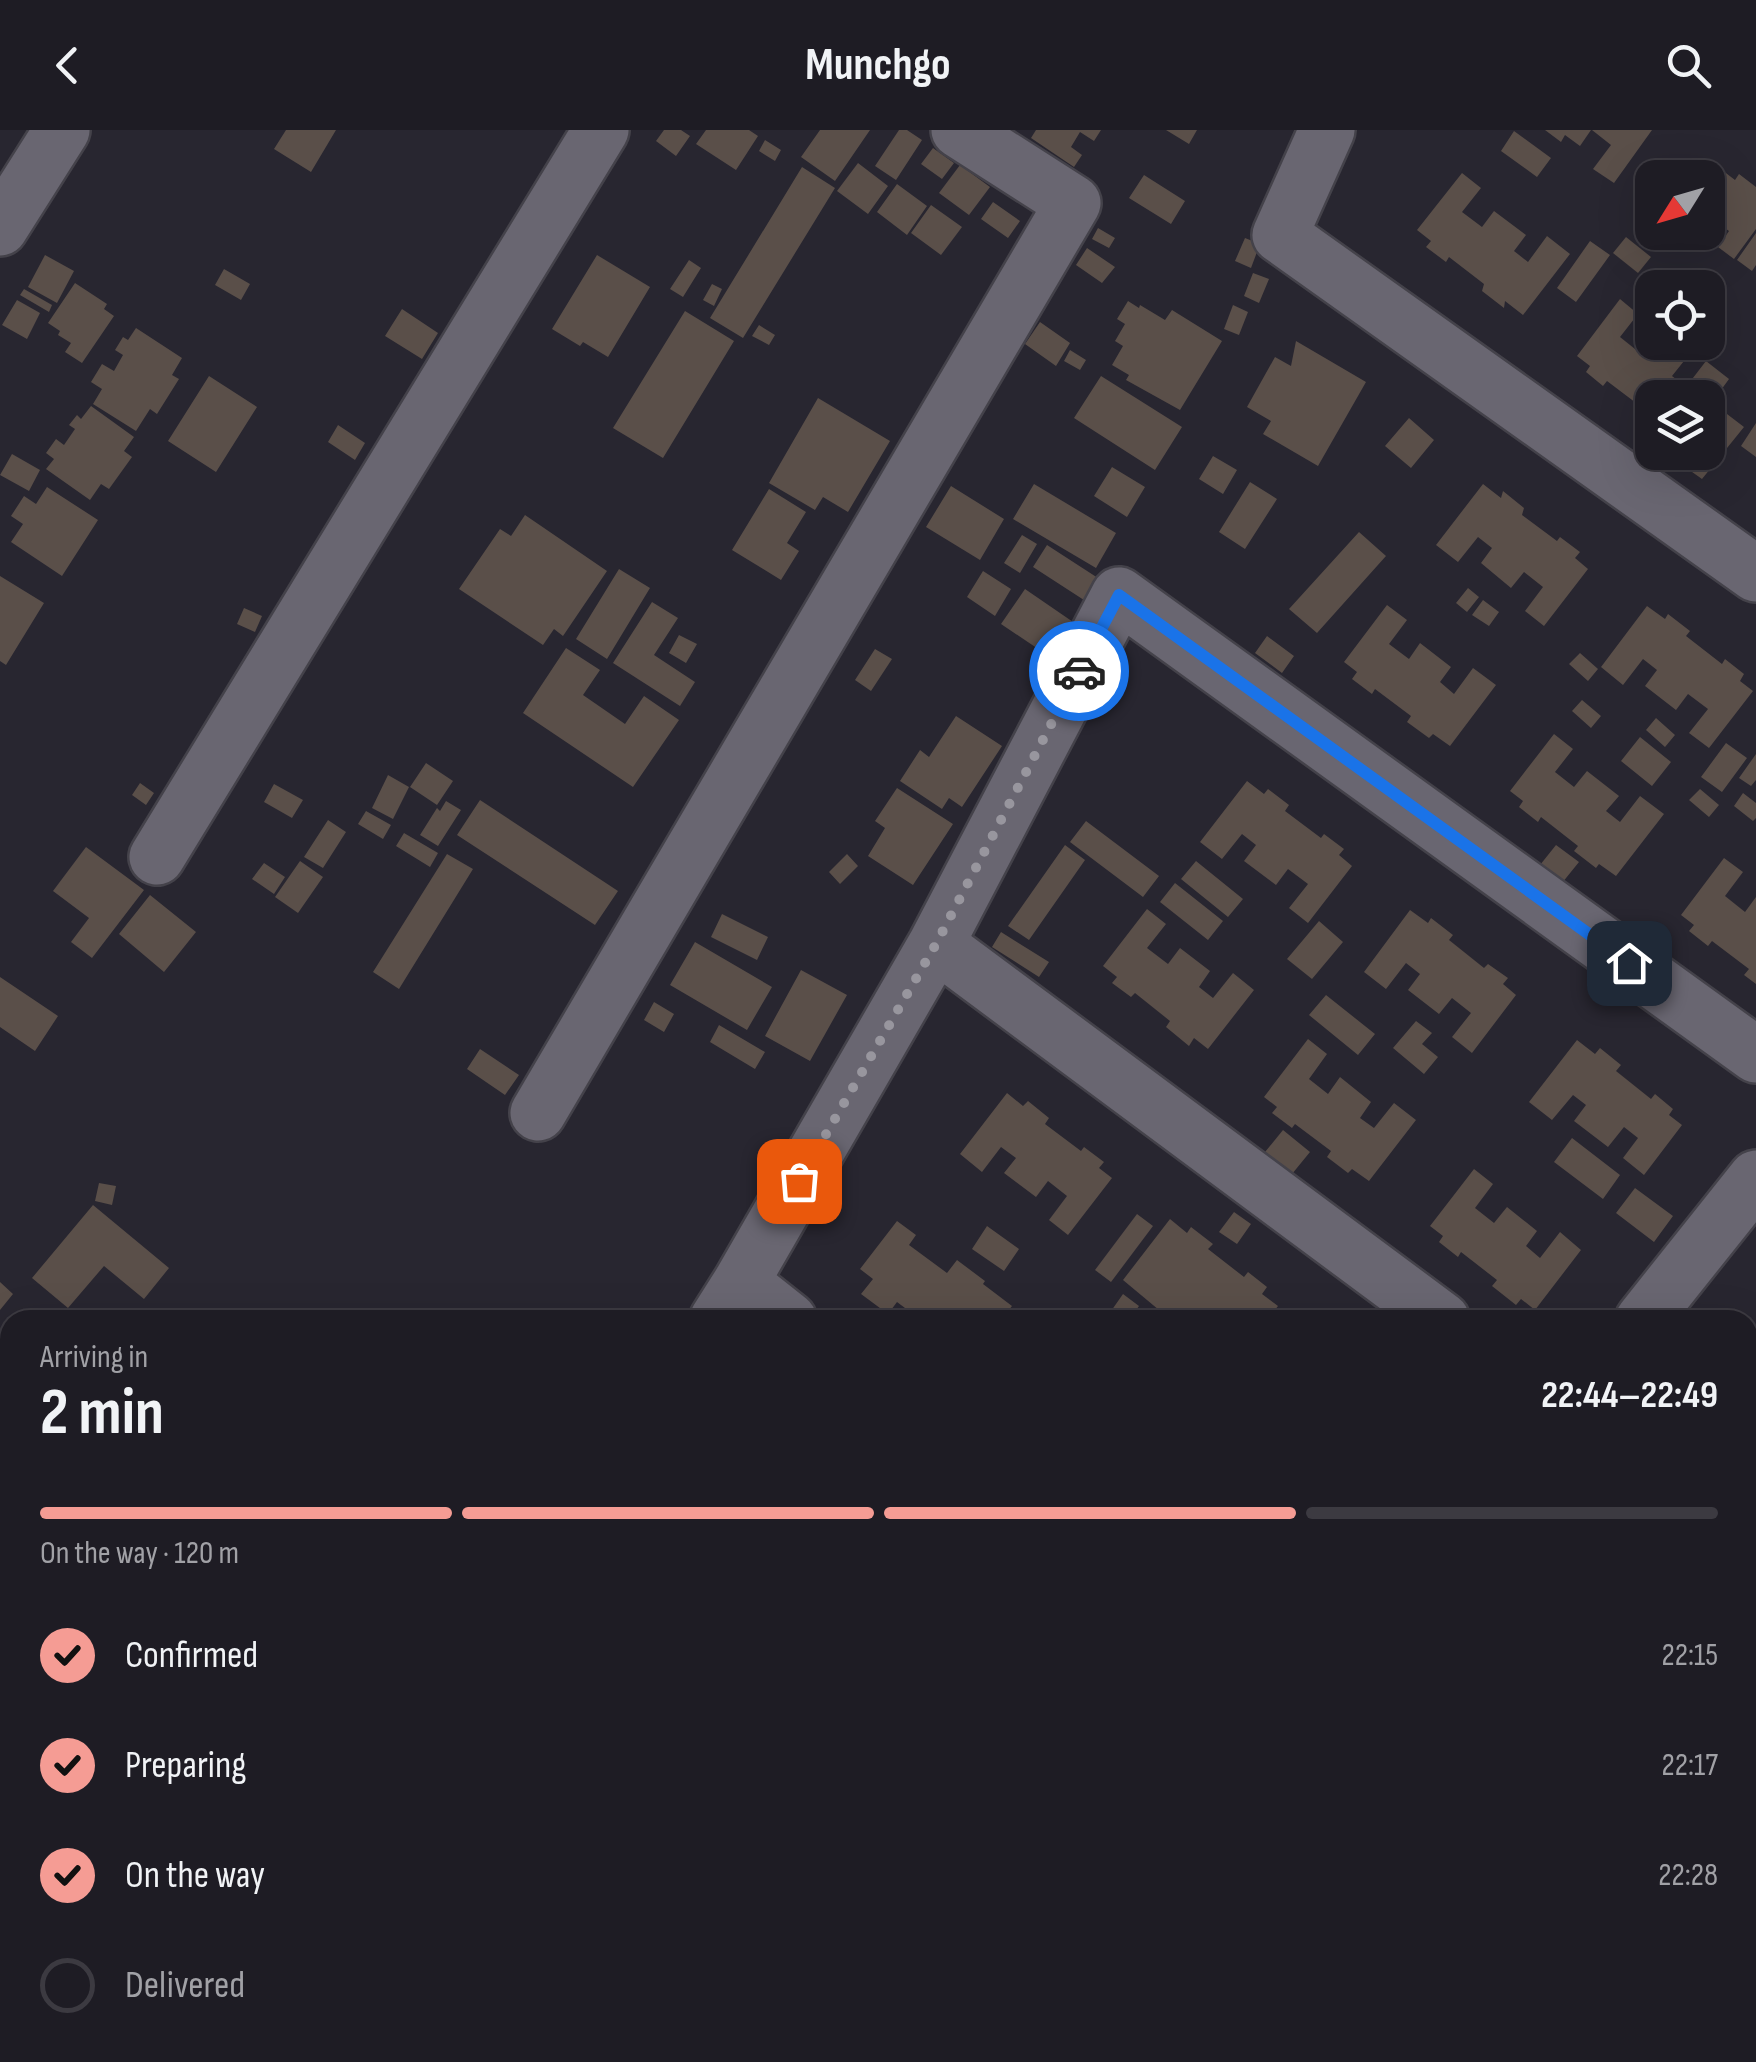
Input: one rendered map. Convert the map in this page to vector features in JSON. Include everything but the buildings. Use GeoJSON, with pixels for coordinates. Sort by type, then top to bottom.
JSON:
{"type":"FeatureCollection","features":[{"type":"Feature","properties":{"kind":"street"},"geometry":{"type":"LineString","coordinates":[[0,228],[62,130]]}},
{"type":"Feature","properties":{"kind":"street"},"geometry":{"type":"LineString","coordinates":[[158,857],[600,130]]}},
{"type":"Feature","properties":{"kind":"street"},"geometry":{"type":"LineString","coordinates":[[538,1113],[1073,204],[959,130]]}},
{"type":"Feature","properties":{"kind":"street"},"geometry":{"type":"LineString","coordinates":[[1327,130],[1280,235],[1756,574]]}},
{"type":"Feature","properties":{"kind":"street"},"geometry":{"type":"LineString","coordinates":[[758,1310],[729,1301],[936,944],[1119,595],[1756,1056]]}},
{"type":"Feature","properties":{"kind":"street"},"geometry":{"type":"LineString","coordinates":[[936,944],[1429,1310]]}},
{"type":"Feature","properties":{"kind":"street"},"geometry":{"type":"LineString","coordinates":[[1652,1310],[1756,1178]]}},
{"type":"Feature","properties":{"kind":"way so far"},"geometry":{"type":"LineString","coordinates":[[799,1181],[936,944],[1079,671]]}},
{"type":"Feature","properties":{"kind":"route"},"geometry":{"type":"LineString","coordinates":[[1079,671],[1119,595],[1629,963]]}}]}
